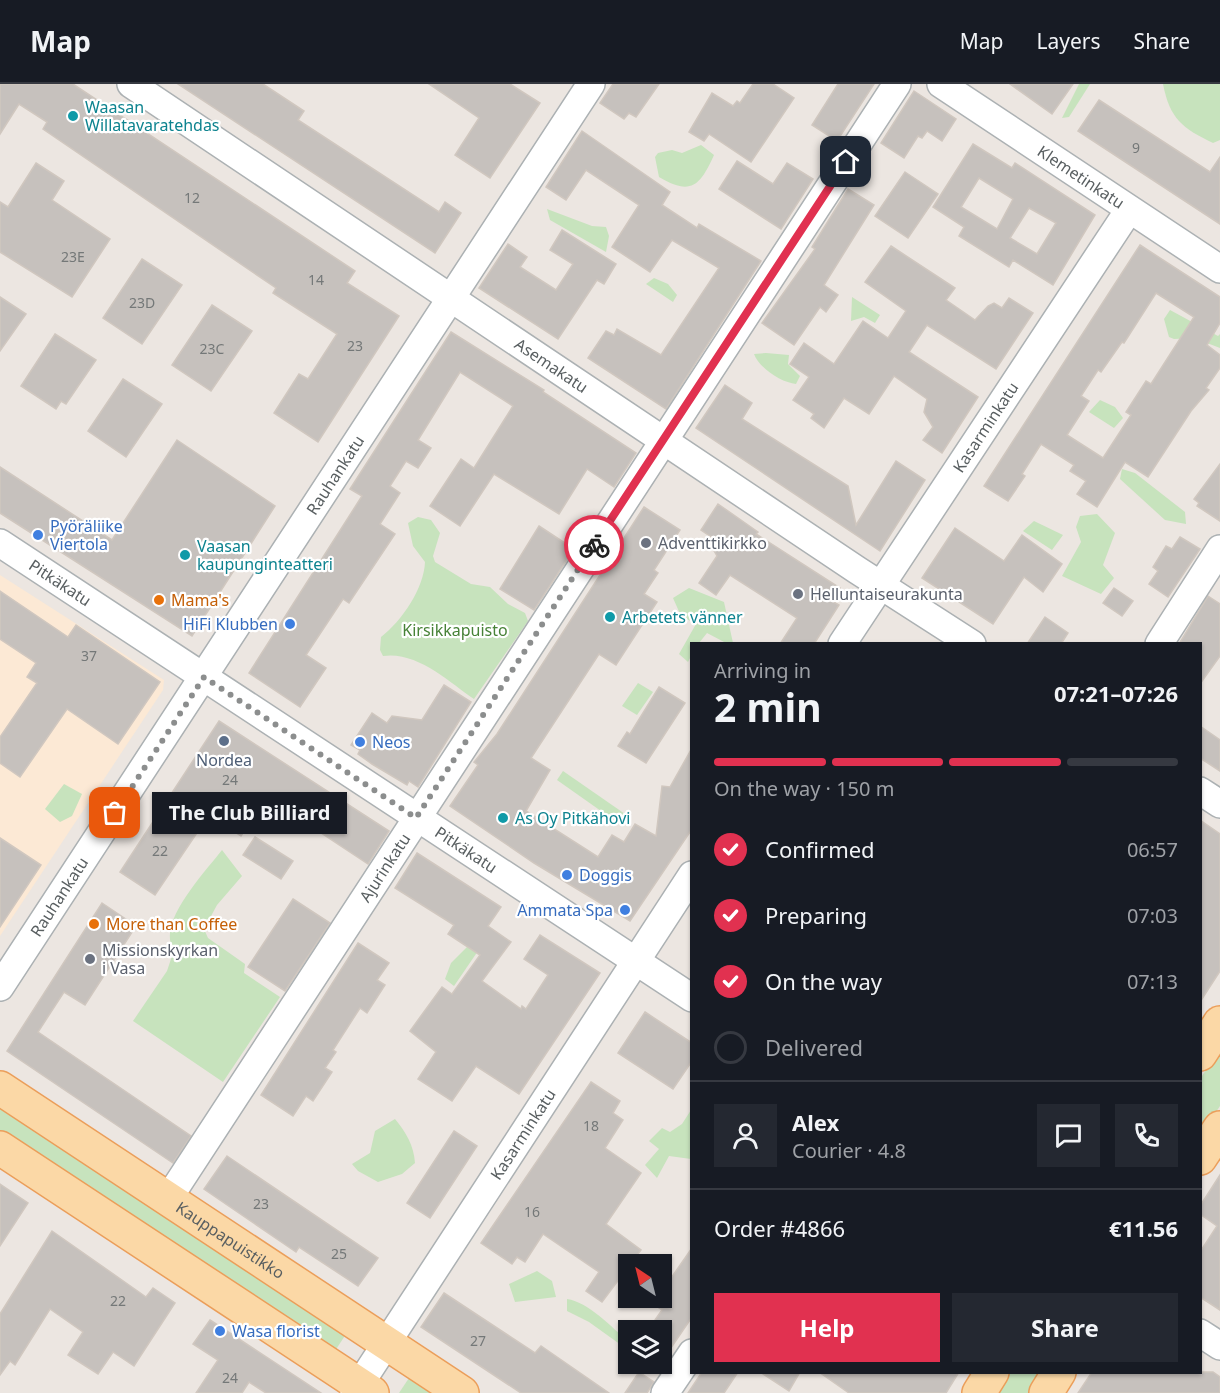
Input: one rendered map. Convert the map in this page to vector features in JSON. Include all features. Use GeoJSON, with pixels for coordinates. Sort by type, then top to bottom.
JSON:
{"type":"FeatureCollection","features":[{"type":"Feature","properties":{"kind":"main road"},"geometry":{"type":"LineString","coordinates":[[1202,1050],[1220,1023]]}},
{"type":"Feature","properties":{"kind":"main road","name":"Kauppapuistikko"},"geometry":{"type":"LineString","coordinates":[[0,1088],[462,1393]]}},
{"type":"Feature","properties":{"kind":"main road"},"geometry":{"type":"LineString","coordinates":[[1202,1155],[1220,1128]]}},
{"type":"Feature","properties":{"kind":"main road"},"geometry":{"type":"LineString","coordinates":[[0,1148],[361,1390]]}},
{"type":"Feature","properties":{"kind":"main road"},"geometry":{"type":"LineString","coordinates":[[979,1393],[991,1374]]}},
{"type":"Feature","properties":{"kind":"main road"},"geometry":{"type":"LineString","coordinates":[[1046,1393],[1058,1374]]}},
{"type":"Feature","properties":{"kind":"street","name":"Asemakatu"},"geometry":{"type":"LineString","coordinates":[[131,84],[880,585],[969,642]]}},
{"type":"Feature","properties":{"kind":"street","name":"Rauhankatu"},"geometry":{"type":"LineString","coordinates":[[0,987],[591,84]]}},
{"type":"Feature","properties":{"kind":"street","name":"Ajurinkatu"},"geometry":{"type":"LineString","coordinates":[[168,1199],[897,84]]}},
{"type":"Feature","properties":{"kind":"street","name":"Klemetinkatu"},"geometry":{"type":"LineString","coordinates":[[941,84],[1220,269]]}},
{"type":"Feature","properties":{"kind":"street","name":"Kasarminkatu"},"geometry":{"type":"LineString","coordinates":[[843,642],[1129,210]]}},
{"type":"Feature","properties":{"kind":"street","name":"Pitkäkatu"},"geometry":{"type":"LineString","coordinates":[[0,543],[690,997]]}},
{"type":"Feature","properties":{"kind":"street"},"geometry":{"type":"LineString","coordinates":[[1160,642],[1220,549]]}},
{"type":"Feature","properties":{"kind":"street"},"geometry":{"type":"LineString","coordinates":[[1202,792],[1220,804]]}},
{"type":"Feature","properties":{"kind":"street","name":"Kasarminkatu"},"geometry":{"type":"LineString","coordinates":[[361,1390],[386,1343],[690,878]]}},
{"type":"Feature","properties":{"kind":"street"},"geometry":{"type":"LineString","coordinates":[[1202,1334],[1220,1346]]}},
{"type":"Feature","properties":{"kind":"street"},"geometry":{"type":"LineString","coordinates":[[665,1393],[690,1356]]}},
{"type":"Feature","properties":{"kind":"shaded area"},"geometry":{"type":"Polygon","coordinates":[[[0,575],[164,680],[163,690],[0,936],[0,575]]]}},
{"type":"Feature","properties":{"kind":"green space"},"geometry":{"type":"Polygon","coordinates":[[[1079,84],[1090,84],[1069,117],[1062,118],[1079,84]]]}},
{"type":"Feature","properties":{"kind":"green space"},"geometry":{"type":"Polygon","coordinates":[[[1163,84],[1220,84],[1220,140],[1213,143],[1185,127],[1169,106],[1163,84]]]}},
{"type":"Feature","properties":{"kind":"green space"},"geometry":{"type":"Polygon","coordinates":[[[701,145],[714,155],[699,181],[687,187],[670,183],[659,177],[655,157],[658,153],[672,150],[682,153],[701,145]]]}},
{"type":"Feature","properties":{"kind":"green space"},"geometry":{"type":"Polygon","coordinates":[[[547,209],[592,226],[606,227],[609,236],[606,252],[550,220],[547,209]]]}},
{"type":"Feature","properties":{"kind":"green space"},"geometry":{"type":"Polygon","coordinates":[[[654,278],[668,284],[677,295],[673,302],[646,284],[654,278]]]}},
{"type":"Feature","properties":{"kind":"green space"},"geometry":{"type":"Polygon","coordinates":[[[852,297],[880,315],[875,323],[864,317],[851,321],[852,297]]]}},
{"type":"Feature","properties":{"kind":"green space"},"geometry":{"type":"Polygon","coordinates":[[[1170,310],[1218,336],[1220,334],[1220,348],[1194,338],[1169,337],[1164,319],[1170,310]]]}},
{"type":"Feature","properties":{"kind":"green space"},"geometry":{"type":"Polygon","coordinates":[[[754,354],[789,355],[788,364],[800,376],[796,384],[784,381],[772,374],[754,354]]]}},
{"type":"Feature","properties":{"kind":"green space"},"geometry":{"type":"Polygon","coordinates":[[[1100,400],[1115,407],[1123,418],[1114,428],[1089,412],[1100,400]]]}},
{"type":"Feature","properties":{"kind":"green space"},"geometry":{"type":"Polygon","coordinates":[[[1122,469],[1135,473],[1185,512],[1186,524],[1165,520],[1120,479],[1122,469]]]}},
{"type":"Feature","properties":{"kind":"green space"},"geometry":{"type":"Polygon","coordinates":[[[1097,514],[1115,533],[1103,565],[1114,578],[1101,594],[1062,576],[1081,542],[1076,527],[1080,516],[1097,514]]]}},
{"type":"Feature","properties":{"kind":"green space","name":"Kirsikkapuisto"},"geometry":{"type":"Polygon","coordinates":[[[418,517],[431,520],[440,533],[433,556],[435,562],[471,584],[490,587],[508,604],[525,613],[528,621],[474,699],[432,669],[408,658],[383,656],[380,650],[381,637],[404,613],[416,593],[424,572],[425,562],[413,546],[408,523],[418,517]]]}},
{"type":"Feature","properties":{"kind":"green space"},"geometry":{"type":"Polygon","coordinates":[[[1034,521],[1063,535],[1052,550],[1023,531],[1034,521]]]}},
{"type":"Feature","properties":{"kind":"green space"},"geometry":{"type":"Polygon","coordinates":[[[689,588],[724,602],[733,642],[724,642],[707,633],[700,642],[690,642],[688,662],[679,654],[696,624],[681,616],[673,598],[689,588]]]}},
{"type":"Feature","properties":{"kind":"green space"},"geometry":{"type":"Polygon","coordinates":[[[638,683],[653,692],[637,715],[622,706],[638,683]]]}},
{"type":"Feature","properties":{"kind":"green space"},"geometry":{"type":"Polygon","coordinates":[[[563,771],[625,814],[618,823],[557,780],[563,771]]]}},
{"type":"Feature","properties":{"kind":"green space"},"geometry":{"type":"Polygon","coordinates":[[[64,784],[82,794],[72,816],[60,822],[45,809],[64,784]]]}},
{"type":"Feature","properties":{"kind":"green space"},"geometry":{"type":"Polygon","coordinates":[[[222,850],[242,876],[217,905],[204,929],[208,938],[245,964],[244,973],[280,997],[223,1082],[133,1021],[167,971],[174,950],[170,939],[171,926],[177,912],[195,884],[222,850]]]}},
{"type":"Feature","properties":{"kind":"green space"},"geometry":{"type":"Polygon","coordinates":[[[467,947],[478,951],[454,986],[445,979],[451,963],[467,947]]]}},
{"type":"Feature","properties":{"kind":"green space"},"geometry":{"type":"Polygon","coordinates":[[[1220,1049],[1220,1106],[1202,1133],[1202,1076],[1220,1049]]]}},
{"type":"Feature","properties":{"kind":"green space"},"geometry":{"type":"Polygon","coordinates":[[[0,1102],[348,1331],[333,1354],[0,1135],[0,1102]]]}},
{"type":"Feature","properties":{"kind":"green space"},"geometry":{"type":"Polygon","coordinates":[[[690,1112],[690,1159],[669,1156],[657,1178],[645,1165],[659,1149],[649,1141],[662,1128],[670,1132],[682,1124],[690,1112]]]}},
{"type":"Feature","properties":{"kind":"green space"},"geometry":{"type":"Polygon","coordinates":[[[395,1119],[409,1140],[415,1163],[402,1174],[378,1182],[358,1171],[352,1164],[370,1153],[375,1131],[395,1119]]]}},
{"type":"Feature","properties":{"kind":"green space"},"geometry":{"type":"Polygon","coordinates":[[[537,1271],[552,1281],[556,1297],[515,1302],[509,1284],[537,1271]]]}},
{"type":"Feature","properties":{"kind":"green space"},"geometry":{"type":"Polygon","coordinates":[[[567,1299],[584,1305],[618,1332],[618,1343],[589,1322],[567,1311],[567,1299]]]}},
{"type":"Feature","properties":{"kind":"green space"},"geometry":{"type":"Polygon","coordinates":[[[413,1372],[444,1393],[399,1393],[413,1372]]]}},
{"type":"Feature","properties":{"kind":"green space"},"geometry":{"type":"Polygon","coordinates":[[[1006,1374],[1043,1374],[1031,1393],[993,1393],[1006,1374]]]}},
{"type":"Feature","properties":{"kind":"building"},"geometry":{"type":"Polygon","coordinates":[[[0,84],[73,84],[355,271],[347,283],[399,316],[318,442],[274,413],[299,374],[308,379],[337,334],[273,293],[276,288],[43,129],[47,122],[19,104],[0,134],[0,84]]]}},
{"type":"Feature","properties":{"kind":"building"},"geometry":{"type":"Polygon","coordinates":[[[178,84],[263,84],[304,111],[298,120],[439,212],[445,202],[461,213],[435,253],[178,84]]]}},
{"type":"Feature","properties":{"kind":"building"},"geometry":{"type":"Polygon","coordinates":[[[429,84],[510,84],[540,103],[490,178],[455,155],[479,118],[429,84]]]}},
{"type":"Feature","properties":{"kind":"building"},"geometry":{"type":"Polygon","coordinates":[[[613,84],[659,84],[636,117],[629,113],[624,119],[600,103],[613,84]]]}},
{"type":"Feature","properties":{"kind":"building"},"geometry":{"type":"Polygon","coordinates":[[[753,84],[773,84],[794,98],[751,162],[709,134],[704,141],[689,132],[712,93],[733,106],[737,101],[740,103],[753,84]]]}},
{"type":"Feature","properties":{"kind":"building"},"geometry":{"type":"Polygon","coordinates":[[[838,84],[874,84],[837,141],[812,125],[838,84]]]}},
{"type":"Feature","properties":{"kind":"building"},"geometry":{"type":"Polygon","coordinates":[[[1010,84],[1073,84],[1052,114],[1010,84]]]}},
{"type":"Feature","properties":{"kind":"building"},"geometry":{"type":"Polygon","coordinates":[[[914,91],[956,119],[942,141],[927,131],[922,138],[918,136],[904,158],[881,143],[914,91]]]}},
{"type":"Feature","properties":{"kind":"building"},"geometry":{"type":"Polygon","coordinates":[[[1099,100],[1210,172],[1220,157],[1220,224],[1078,131],[1099,100]]]}},
{"type":"Feature","properties":{"kind":"building"},"geometry":{"type":"Polygon","coordinates":[[[582,131],[670,192],[662,205],[697,228],[699,224],[761,261],[666,409],[588,358],[606,331],[614,335],[617,329],[661,355],[719,268],[672,240],[650,272],[612,247],[639,205],[586,170],[566,200],[546,187],[582,131]]]}},
{"type":"Feature","properties":{"kind":"building"},"geometry":{"type":"Polygon","coordinates":[[[973,144],[1012,168],[1015,163],[1095,215],[1053,285],[1013,260],[1009,267],[959,236],[964,227],[933,207],[973,144]],[[979,178],[961,207],[997,229],[1013,199],[979,178]],[[1029,208],[1010,238],[1037,254],[1056,223],[1029,208]]]}},
{"type":"Feature","properties":{"kind":"building"},"geometry":{"type":"Polygon","coordinates":[[[737,161],[773,184],[787,163],[813,179],[781,229],[719,189],[737,161]]]}},
{"type":"Feature","properties":{"kind":"building"},"geometry":{"type":"Polygon","coordinates":[[[36,163],[64,181],[52,200],[110,239],[72,297],[0,252],[0,202],[8,207],[36,163]]]}},
{"type":"Feature","properties":{"kind":"building"},"geometry":{"type":"Polygon","coordinates":[[[905,172],[938,194],[908,238],[875,216],[905,172]]]}},
{"type":"Feature","properties":{"kind":"building"},"geometry":{"type":"Polygon","coordinates":[[[848,189],[874,205],[824,285],[838,295],[826,312],[820,307],[794,345],[762,323],[815,249],[812,247],[848,189]]]}},
{"type":"Feature","properties":{"kind":"building"},"geometry":{"type":"Polygon","coordinates":[[[562,230],[616,264],[604,284],[597,280],[558,339],[479,288],[508,244],[527,257],[520,267],[556,290],[573,264],[550,250],[562,230]]]}},
{"type":"Feature","properties":{"kind":"building"},"geometry":{"type":"Polygon","coordinates":[[[1140,245],[1220,297],[1220,323],[1207,345],[1220,355],[1220,368],[1206,388],[1209,390],[1191,411],[1148,477],[1125,462],[1097,507],[1077,494],[1086,481],[1070,471],[1074,465],[1041,444],[1022,474],[1025,476],[1008,501],[984,486],[1140,245]],[[1156,293],[1124,343],[1122,342],[1101,372],[1098,370],[1081,396],[1089,401],[1067,435],[1103,458],[1131,415],[1126,412],[1146,381],[1151,384],[1194,317],[1156,293]]]}},
{"type":"Feature","properties":{"kind":"building"},"geometry":{"type":"Polygon","coordinates":[[[891,246],[955,288],[946,300],[975,320],[988,306],[994,303],[1002,308],[1009,298],[1033,313],[996,369],[927,325],[909,352],[978,397],[942,453],[923,440],[933,427],[924,412],[927,399],[894,376],[869,414],[844,398],[824,428],[811,418],[814,414],[793,400],[809,377],[790,364],[804,343],[834,364],[863,321],[888,338],[906,311],[865,282],[891,246]]]}},
{"type":"Feature","properties":{"kind":"building"},"geometry":{"type":"Polygon","coordinates":[[[142,259],[182,285],[142,344],[103,318],[142,259]]]}},
{"type":"Feature","properties":{"kind":"building"},"geometry":{"type":"Polygon","coordinates":[[[0,297],[26,314],[0,351],[0,297]]]}},
{"type":"Feature","properties":{"kind":"building"},"geometry":{"type":"Polygon","coordinates":[[[212,305],[252,331],[211,391],[172,365],[212,305]]]}},
{"type":"Feature","properties":{"kind":"building"},"geometry":{"type":"Polygon","coordinates":[[[451,332],[544,390],[543,392],[636,453],[614,487],[587,469],[559,514],[494,474],[460,526],[430,506],[461,459],[474,468],[513,406],[460,372],[418,440],[431,448],[418,468],[406,461],[390,486],[400,493],[380,524],[395,534],[349,603],[343,599],[306,655],[326,668],[300,707],[249,673],[362,496],[350,489],[451,332]]]}},
{"type":"Feature","properties":{"kind":"building"},"geometry":{"type":"Polygon","coordinates":[[[55,334],[96,360],[66,404],[61,401],[56,409],[21,386],[55,334]]]}},
{"type":"Feature","properties":{"kind":"building"},"geometry":{"type":"Polygon","coordinates":[[[123,379],[162,404],[126,457],[88,431],[123,379]]]}},
{"type":"Feature","properties":{"kind":"building"},"geometry":{"type":"Polygon","coordinates":[[[725,385],[752,403],[742,419],[848,486],[856,525],[896,461],[925,480],[880,551],[696,428],[725,385]]]}},
{"type":"Feature","properties":{"kind":"building"},"geometry":{"type":"Polygon","coordinates":[[[177,440],[275,506],[192,636],[0,513],[0,467],[112,540],[177,440]]]}},
{"type":"Feature","properties":{"kind":"building"},"geometry":{"type":"Polygon","coordinates":[[[1220,464],[1220,521],[1197,506],[1199,503],[1194,499],[1220,464]]]}},
{"type":"Feature","properties":{"kind":"building","name":"Helluntaiseurakunta"},"geometry":{"type":"Polygon","coordinates":[[[718,504],[758,532],[756,534],[840,588],[832,601],[839,605],[815,642],[781,642],[797,618],[730,575],[716,595],[699,583],[717,556],[713,549],[717,541],[701,530],[718,504]]]}},
{"type":"Feature","properties":{"kind":"building"},"geometry":{"type":"Polygon","coordinates":[[[644,507],[680,530],[654,570],[658,573],[644,594],[657,602],[616,665],[599,654],[531,758],[550,770],[526,811],[598,857],[612,835],[624,842],[635,824],[656,836],[662,786],[670,787],[690,752],[690,832],[630,921],[534,863],[450,806],[478,765],[474,762],[497,734],[644,507]]]}},
{"type":"Feature","properties":{"kind":"building"},"geometry":{"type":"Polygon","coordinates":[[[539,526],[574,549],[534,610],[500,589],[539,526]]]}},
{"type":"Feature","properties":{"kind":"building"},"geometry":{"type":"Polygon","coordinates":[[[955,528],[1004,561],[1022,535],[1062,564],[1043,592],[1024,577],[993,624],[922,578],[955,528]]]}},
{"type":"Feature","properties":{"kind":"building"},"geometry":{"type":"Polygon","coordinates":[[[1180,537],[1200,549],[1168,597],[1149,584],[1158,571],[1153,567],[1166,546],[1172,549],[1180,537]]]}},
{"type":"Feature","properties":{"kind":"building"},"geometry":{"type":"Polygon","coordinates":[[[1114,588],[1133,601],[1122,616],[1103,603],[1114,588]]]}},
{"type":"Feature","properties":{"kind":"building"},"geometry":{"type":"Polygon","coordinates":[[[0,591],[68,637],[76,625],[160,682],[118,744],[67,709],[20,777],[0,763],[0,737],[37,683],[27,677],[36,663],[0,639],[0,591]]]}},
{"type":"Feature","properties":{"kind":"building"},"geometry":{"type":"Polygon","coordinates":[[[1208,596],[1220,604],[1220,656],[1202,681],[1202,642],[1180,642],[1208,596]]]}},
{"type":"Feature","properties":{"kind":"building"},"geometry":{"type":"Polygon","coordinates":[[[1045,617],[1068,633],[1062,642],[1028,642],[1045,617]]]}},
{"type":"Feature","properties":{"kind":"building"},"geometry":{"type":"Polygon","coordinates":[[[444,685],[471,702],[418,787],[409,781],[407,785],[372,764],[358,754],[360,750],[351,745],[372,713],[387,723],[392,716],[422,720],[444,685]]]}},
{"type":"Feature","properties":{"kind":"building"},"geometry":{"type":"Polygon","coordinates":[[[659,687],[685,703],[646,763],[618,746],[627,732],[630,734],[659,687]]]}},
{"type":"Feature","properties":{"kind":"building"},"geometry":{"type":"Polygon","coordinates":[[[219,721],[389,831],[368,864],[267,797],[241,836],[209,815],[155,895],[120,872],[219,721]]]}},
{"type":"Feature","properties":{"kind":"building"},"geometry":{"type":"Polygon","coordinates":[[[1202,727],[1220,740],[1220,771],[1202,759],[1202,727]]]}},
{"type":"Feature","properties":{"kind":"building"},"geometry":{"type":"Polygon","coordinates":[[[1202,821],[1220,834],[1220,971],[1202,999],[1202,821]]]}},
{"type":"Feature","properties":{"kind":"building"},"geometry":{"type":"Polygon","coordinates":[[[255,837],[293,861],[281,879],[243,855],[255,837]]]}},
{"type":"Feature","properties":{"kind":"building"},"geometry":{"type":"Polygon","coordinates":[[[0,838],[41,865],[0,927],[0,838]]]}},
{"type":"Feature","properties":{"kind":"building"},"geometry":{"type":"Polygon","coordinates":[[[417,853],[501,907],[488,926],[511,942],[482,981],[521,1009],[522,1006],[526,1009],[548,975],[524,959],[540,935],[600,973],[519,1094],[476,1066],[452,1101],[418,1079],[436,1052],[410,1031],[442,987],[452,994],[480,955],[448,934],[454,925],[395,888],[417,853]]]}},
{"type":"Feature","properties":{"kind":"building"},"geometry":{"type":"Polygon","coordinates":[[[293,899],[330,923],[285,991],[248,967],[293,899]]]}},
{"type":"Feature","properties":{"kind":"building"},"geometry":{"type":"Polygon","coordinates":[[[102,903],[136,926],[85,1005],[64,992],[38,1032],[191,1136],[173,1163],[7,1051],[102,903]]]}},
{"type":"Feature","properties":{"kind":"building"},"geometry":{"type":"Polygon","coordinates":[[[358,943],[389,963],[377,980],[385,985],[367,1013],[360,1008],[333,1050],[336,1052],[325,1068],[332,1072],[313,1101],[306,1096],[293,1116],[261,1095],[358,943]]]}},
{"type":"Feature","properties":{"kind":"building"},"geometry":{"type":"Polygon","coordinates":[[[645,1012],[690,1042],[690,1064],[673,1089],[618,1053],[645,1012]]]}},
{"type":"Feature","properties":{"kind":"building"},"geometry":{"type":"Polygon","coordinates":[[[591,1082],[620,1101],[613,1113],[623,1120],[605,1148],[641,1173],[606,1224],[641,1250],[638,1254],[618,1254],[618,1281],[602,1302],[586,1291],[599,1272],[543,1234],[525,1262],[517,1257],[512,1264],[481,1243],[591,1082]]]}},
{"type":"Feature","properties":{"kind":"building"},"geometry":{"type":"Polygon","coordinates":[[[454,1131],[477,1146],[430,1218],[407,1203],[454,1131]]]}},
{"type":"Feature","properties":{"kind":"building"},"geometry":{"type":"Polygon","coordinates":[[[227,1156],[378,1258],[358,1286],[299,1247],[296,1252],[204,1189],[227,1156]]]}},
{"type":"Feature","properties":{"kind":"building"},"geometry":{"type":"Polygon","coordinates":[[[1220,1175],[1220,1310],[1202,1298],[1202,1249],[1217,1226],[1202,1215],[1202,1203],[1220,1175]]]}},
{"type":"Feature","properties":{"kind":"building"},"geometry":{"type":"Polygon","coordinates":[[[0,1184],[28,1203],[0,1246],[0,1184]]]}},
{"type":"Feature","properties":{"kind":"building"},"geometry":{"type":"Polygon","coordinates":[[[52,1231],[146,1297],[153,1288],[175,1303],[134,1366],[113,1352],[98,1374],[68,1355],[83,1332],[50,1309],[15,1365],[10,1361],[0,1375],[0,1314],[52,1231]]]}},
{"type":"Feature","properties":{"kind":"building"},"geometry":{"type":"Polygon","coordinates":[[[690,1251],[690,1320],[672,1346],[672,1320],[655,1320],[662,1310],[659,1308],[672,1308],[672,1277],[690,1251]]]}},
{"type":"Feature","properties":{"kind":"building"},"geometry":{"type":"Polygon","coordinates":[[[444,1293],[535,1353],[541,1346],[609,1393],[521,1393],[421,1327],[444,1293]]]}},
{"type":"Feature","properties":{"kind":"building"},"geometry":{"type":"Polygon","coordinates":[[[210,1320],[321,1393],[266,1393],[249,1382],[242,1393],[196,1393],[218,1360],[193,1344],[210,1320]]]}},
{"type":"Feature","properties":{"kind":"building"},"geometry":{"type":"Polygon","coordinates":[[[1202,1372],[1213,1372],[1220,1377],[1220,1393],[1078,1393],[1091,1374],[1202,1374],[1202,1372]]]}},
{"type":"Feature","properties":{"kind":"building"},"geometry":{"type":"Polygon","coordinates":[[[638,1374],[642,1374],[654,1382],[647,1393],[625,1393],[638,1374]]]}},
{"type":"Feature","properties":{"kind":"building"},"geometry":{"type":"Polygon","coordinates":[[[701,1374],[737,1374],[724,1393],[688,1393],[701,1374]]]}},
{"type":"Feature","properties":{"kind":"building"},"geometry":{"type":"Polygon","coordinates":[[[763,1374],[799,1374],[789,1391],[763,1374]]]}},
{"type":"Feature","properties":{"kind":"building"},"geometry":{"type":"Polygon","coordinates":[[[822,1374],[958,1374],[946,1393],[849,1393],[822,1374]]]}},
{"type":"Feature","properties":{"kind":"way so far"},"geometry":{"type":"LineString","coordinates":[[115,813],[204,677],[416,818],[594,545]]}},
{"type":"Feature","properties":{"kind":"place","name":"Waasan Willatavaratehdas"},"geometry":{"type":"Point","coordinates":[73,116]}},
{"type":"Feature","properties":{"kind":"place","name":"Pyöräliike Viertola"},"geometry":{"type":"Point","coordinates":[38,535]}},
{"type":"Feature","properties":{"kind":"place","name":"Adventtikirkko"},"geometry":{"type":"Point","coordinates":[646,543]}},
{"type":"Feature","properties":{"kind":"place","name":"Vaasan kaupunginteatteri"},"geometry":{"type":"Point","coordinates":[185,555]}},
{"type":"Feature","properties":{"kind":"place","name":"Helluntaiseurakunta"},"geometry":{"type":"Point","coordinates":[798,594]}},
{"type":"Feature","properties":{"kind":"place","name":"Mama's"},"geometry":{"type":"Point","coordinates":[159,600]}},
{"type":"Feature","properties":{"kind":"place","name":"Arbetets vänner"},"geometry":{"type":"Point","coordinates":[610,617]}},
{"type":"Feature","properties":{"kind":"place","name":"HiFi Klubben"},"geometry":{"type":"Point","coordinates":[290,624]}},
{"type":"Feature","properties":{"kind":"place","name":"Nordea"},"geometry":{"type":"Point","coordinates":[224,741]}},
{"type":"Feature","properties":{"kind":"place","name":"Neos"},"geometry":{"type":"Point","coordinates":[360,742]}},
{"type":"Feature","properties":{"kind":"place","name":"The Club Billiard"},"geometry":{"type":"Point","coordinates":[115,813]}},
{"type":"Feature","properties":{"kind":"place","name":"As Oy Pitkähovi"},"geometry":{"type":"Point","coordinates":[503,818]}},
{"type":"Feature","properties":{"kind":"place","name":"Doggis"},"geometry":{"type":"Point","coordinates":[567,875]}},
{"type":"Feature","properties":{"kind":"place","name":"Ammata Spa"},"geometry":{"type":"Point","coordinates":[625,910]}},
{"type":"Feature","properties":{"kind":"place","name":"More than Coffee"},"geometry":{"type":"Point","coordinates":[94,924]}},
{"type":"Feature","properties":{"kind":"place","name":"Missionskyrkan i Vasa"},"geometry":{"type":"Point","coordinates":[90,959]}},
{"type":"Feature","properties":{"kind":"place","name":"Wasa florist"},"geometry":{"type":"Point","coordinates":[220,1331]}},
{"type":"Feature","properties":{"kind":"route"},"geometry":{"type":"LineString","coordinates":[[594,545],[846,162]]}}]}
